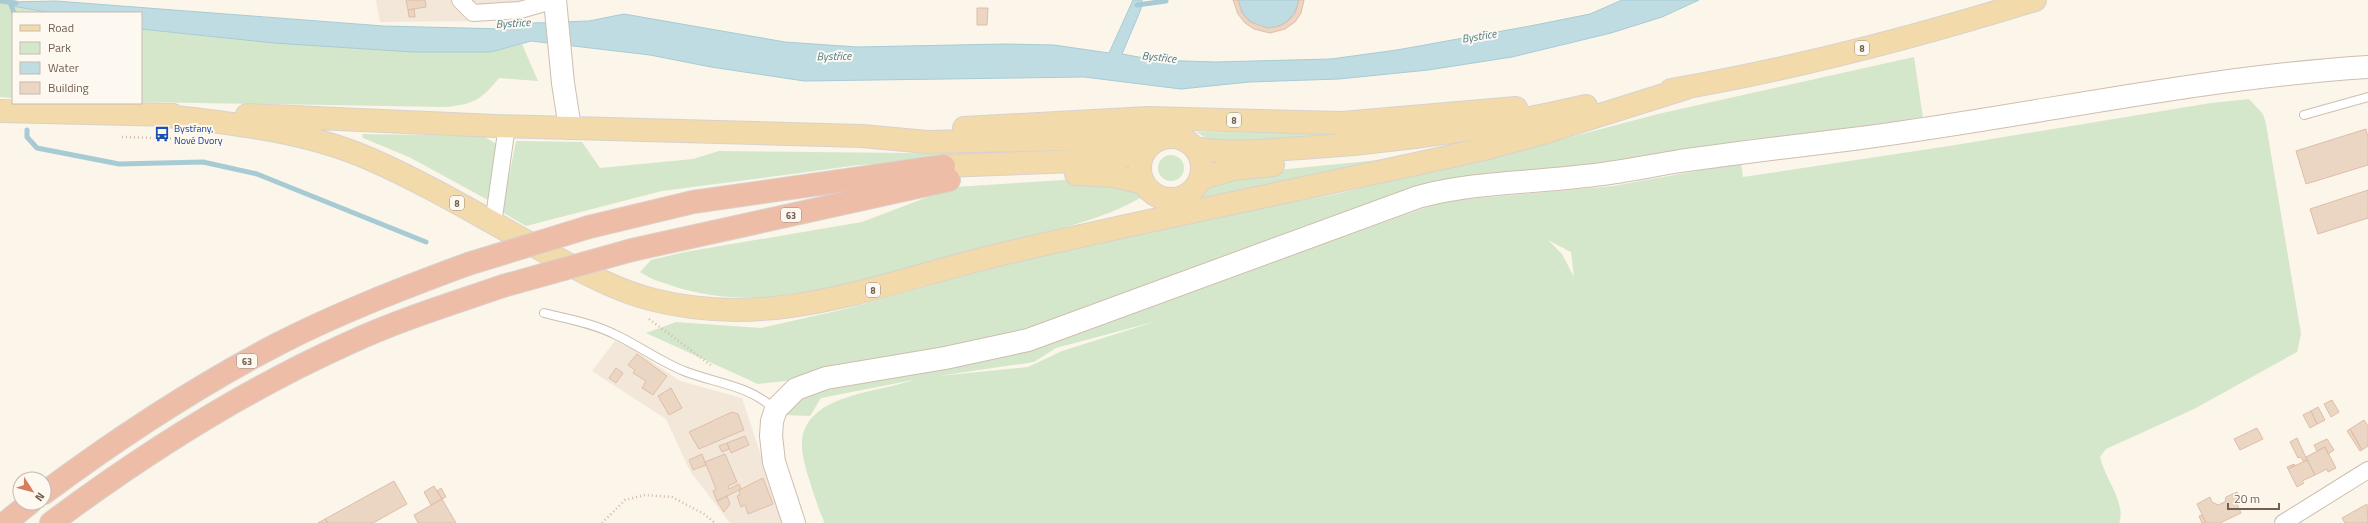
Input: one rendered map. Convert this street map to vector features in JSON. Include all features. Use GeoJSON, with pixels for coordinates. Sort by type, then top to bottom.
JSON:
{"type":"FeatureCollection","features":[{"type":"Feature","properties":{"kind":"highway","name":"63"},"geometry":{"type":"LineString","coordinates":[[52,487],[87,461],[167,407],[270,348],[363,305],[468,264],[589,227],[701,201],[946,173]]}},
{"type":"Feature","properties":{"kind":"highway","name":"63"},"geometry":{"type":"LineString","coordinates":[[51,523],[108,481],[180,433],[288,372],[350,342],[503,286],[632,250],[946,173]]}},
{"type":"Feature","properties":{"kind":"highway"},"geometry":{"type":"LineString","coordinates":[[5,523],[20,511]]}},
{"type":"Feature","properties":{"kind":"main road","name":"8"},"geometry":{"type":"LineString","coordinates":[[159,115],[263,129],[337,146],[412,180],[590,275],[621,289],[649,299],[706,309],[747,309],[830,300],[874,290],[996,255],[1481,149],[1543,133],[1602,108],[1806,62],[1936,30],[2035,0]]}},
{"type":"Feature","properties":{"kind":"main road","name":"8"},"geometry":{"type":"LineString","coordinates":[[0,111],[159,115],[223,114],[507,126],[862,136],[1126,118],[1365,122],[1602,108]]}},
{"type":"Feature","properties":{"kind":"main road"},"geometry":{"type":"LineString","coordinates":[[862,136],[927,142],[1156,143],[1178,137],[1195,148],[1230,153],[1396,140],[1602,108]]}},
{"type":"Feature","properties":{"kind":"main road"},"geometry":{"type":"LineString","coordinates":[[1200,179],[1234,169],[1337,159],[1436,145],[1602,108]]}},
{"type":"Feature","properties":{"kind":"main road"},"geometry":{"type":"LineString","coordinates":[[1156,143],[1140,162],[1140,172],[1151,189],[1168,198],[1180,197],[1192,190],[1200,179],[1203,168],[1202,161],[1195,148]]}},
{"type":"Feature","properties":{"kind":"main road","name":"63"},"geometry":{"type":"LineString","coordinates":[[946,173],[1102,160],[1122,157],[1156,143]]}},
{"type":"Feature","properties":{"kind":"main road","name":"63"},"geometry":{"type":"LineString","coordinates":[[946,173],[1084,174],[1124,177],[1151,189]]}},
{"type":"Feature","properties":{"kind":"main road"},"geometry":{"type":"LineString","coordinates":[[996,255],[1033,241],[1128,213],[1142,206],[1151,189]]}},
{"type":"Feature","properties":{"kind":"street"},"geometry":{"type":"LineString","coordinates":[[460,0],[473,13],[520,10],[555,5],[560,59],[570,128]]}},
{"type":"Feature","properties":{"kind":"street"},"geometry":{"type":"LineString","coordinates":[[794,523],[774,462],[772,421],[776,409],[796,389],[808,383],[826,378],[945,358],[1028,340],[1396,205],[1450,189],[1608,174],[1726,155],[1976,122],[2173,88],[2248,78],[2362,68]]}},
{"type":"Feature","properties":{"kind":"street"},"geometry":{"type":"LineString","coordinates":[[493,224],[507,126]]}},
{"type":"Feature","properties":{"kind":"street"},"geometry":{"type":"LineString","coordinates":[[2283,523],[2368,470]]}},
{"type":"Feature","properties":{"kind":"lane"},"geometry":{"type":"LineString","coordinates":[[2304,115],[2368,97]]}},
{"type":"Feature","properties":{"kind":"lane"},"geometry":{"type":"LineString","coordinates":[[544,313],[614,333],[659,360],[683,371],[751,392],[762,397],[776,409]]}},
{"type":"Feature","properties":{"kind":"path"},"geometry":{"type":"LineString","coordinates":[[122,138],[180,139]]}},
{"type":"Feature","properties":{"kind":"path"},"geometry":{"type":"LineString","coordinates":[[602,523],[625,500],[645,495],[672,497],[704,514],[715,523]]}},
{"type":"Feature","properties":{"kind":"shaded area"},"geometry":{"type":"Polygon","coordinates":[[[376,0],[559,0],[559,10],[475,21],[380,22],[376,0]]]}},
{"type":"Feature","properties":{"kind":"shaded area"},"geometry":{"type":"Polygon","coordinates":[[[615,341],[633,349],[680,381],[742,398],[783,523],[730,523],[690,471],[666,419],[592,371],[615,341]]]}},
{"type":"Feature","properties":{"kind":"green space"},"geometry":{"type":"Polygon","coordinates":[[[0,0],[7,0],[13,6],[46,12],[12,12],[12,98],[0,97],[0,0]]]}},
{"type":"Feature","properties":{"kind":"green space"},"geometry":{"type":"Polygon","coordinates":[[[142,29],[274,43],[413,52],[491,52],[522,44],[538,81],[499,78],[482,96],[476,100],[446,107],[142,102],[142,29]]]}},
{"type":"Feature","properties":{"kind":"green space"},"geometry":{"type":"Polygon","coordinates":[[[1914,57],[1923,118],[1782,141],[1455,181],[1035,326],[978,343],[785,381],[758,384],[646,333],[676,322],[761,328],[845,309],[1090,241],[1336,194],[1552,142],[1658,114],[1914,57]]]}},
{"type":"Feature","properties":{"kind":"green space"},"geometry":{"type":"Polygon","coordinates":[[[2249,99],[2263,114],[2266,124],[2301,334],[2297,352],[2194,409],[2106,449],[2100,457],[2102,465],[2118,499],[2121,516],[2119,523],[824,523],[804,460],[802,447],[805,429],[814,416],[827,406],[844,398],[913,380],[821,398],[810,416],[784,415],[807,394],[1026,349],[1444,201],[1613,186],[1741,163],[1743,177],[1949,146],[2211,103],[2249,99]],[[1548,240],[1562,254],[1574,277],[1571,252],[1548,240]],[[1157,321],[1056,348],[1034,362],[938,376],[1028,367],[1062,351],[1157,321]]]}},
{"type":"Feature","properties":{"kind":"green space"},"geometry":{"type":"Polygon","coordinates":[[[1197,132],[1363,133],[1363,137],[1211,142],[1197,132]]]}},
{"type":"Feature","properties":{"kind":"green space"},"geometry":{"type":"Polygon","coordinates":[[[362,134],[483,136],[498,145],[488,200],[409,157],[363,138],[362,134]]]}},
{"type":"Feature","properties":{"kind":"green space"},"geometry":{"type":"Polygon","coordinates":[[[516,141],[582,142],[600,168],[693,159],[719,151],[1000,154],[1079,147],[1112,151],[858,165],[662,191],[526,226],[502,212],[516,141]]]}},
{"type":"Feature","properties":{"kind":"green space"},"geometry":{"type":"Polygon","coordinates":[[[1171,155],[1180,159],[1184,168],[1180,177],[1171,181],[1162,177],[1158,168],[1162,159],[1171,155]]]}},
{"type":"Feature","properties":{"kind":"green space"},"geometry":{"type":"Polygon","coordinates":[[[1379,160],[1379,169],[1190,206],[1200,195],[1211,187],[1236,174],[1379,160]]]}},
{"type":"Feature","properties":{"kind":"green space"},"geometry":{"type":"Polygon","coordinates":[[[1080,179],[1139,190],[1140,198],[1125,206],[1095,218],[1014,242],[856,284],[794,295],[733,297],[703,294],[660,282],[640,272],[651,260],[685,252],[862,222],[954,187],[1080,179]]]}},
{"type":"Feature","properties":{"kind":"water"},"geometry":{"type":"Polygon","coordinates":[[[1133,0],[1142,0],[1141,9],[1122,54],[1155,60],[1215,62],[1331,59],[1397,50],[1590,14],[1622,0],[1699,0],[1662,17],[1611,33],[1512,57],[1428,70],[1339,79],[1249,82],[1181,89],[1084,77],[804,81],[711,67],[650,55],[531,41],[491,52],[413,52],[274,43],[142,29],[142,12],[46,12],[13,6],[10,2],[56,1],[383,26],[504,29],[533,23],[589,21],[624,14],[785,42],[857,47],[1005,44],[1054,45],[1109,53],[1133,0]]]}},
{"type":"Feature","properties":{"kind":"water"},"geometry":{"type":"Polygon","coordinates":[[[1238,0],[1299,0],[1294,12],[1287,21],[1278,26],[1268,28],[1259,26],[1250,21],[1243,12],[1238,0]]]}},
{"type":"Feature","properties":{"kind":"building"},"geometry":{"type":"Polygon","coordinates":[[[406,0],[425,0],[426,7],[408,10],[406,0]]]}},
{"type":"Feature","properties":{"kind":"building"},"geometry":{"type":"Polygon","coordinates":[[[1233,0],[1238,0],[1242,13],[1250,22],[1268,28],[1280,26],[1288,21],[1295,14],[1299,0],[1304,0],[1301,13],[1295,22],[1285,29],[1270,33],[1254,29],[1245,23],[1238,14],[1233,0]]]}},
{"type":"Feature","properties":{"kind":"building"},"geometry":{"type":"Polygon","coordinates":[[[977,8],[988,8],[987,25],[977,25],[977,8]]]}},
{"type":"Feature","properties":{"kind":"building"},"geometry":{"type":"Polygon","coordinates":[[[414,9],[415,17],[409,17],[408,10],[414,9]]]}},
{"type":"Feature","properties":{"kind":"building"},"geometry":{"type":"Polygon","coordinates":[[[2366,129],[2368,137],[2368,165],[2306,184],[2296,151],[2366,129]]]}},
{"type":"Feature","properties":{"kind":"building"},"geometry":{"type":"Polygon","coordinates":[[[2368,190],[2368,218],[2318,234],[2310,209],[2368,190]]]}},
{"type":"Feature","properties":{"kind":"building"},"geometry":{"type":"Polygon","coordinates":[[[637,354],[667,376],[653,395],[642,388],[646,381],[633,373],[635,370],[628,365],[637,354]]]}},
{"type":"Feature","properties":{"kind":"building"},"geometry":{"type":"Polygon","coordinates":[[[616,368],[623,373],[616,383],[609,378],[616,368]]]}},
{"type":"Feature","properties":{"kind":"building"},"geometry":{"type":"Polygon","coordinates":[[[671,388],[682,408],[669,415],[658,396],[671,388]]]}},
{"type":"Feature","properties":{"kind":"building"},"geometry":{"type":"Polygon","coordinates":[[[2332,400],[2339,412],[2331,417],[2324,404],[2332,400]]]}},
{"type":"Feature","properties":{"kind":"building"},"geometry":{"type":"Polygon","coordinates":[[[2318,407],[2325,420],[2317,424],[2311,411],[2318,407]]]}},
{"type":"Feature","properties":{"kind":"building"},"geometry":{"type":"Polygon","coordinates":[[[2311,411],[2317,424],[2310,428],[2303,415],[2311,411]]]}},
{"type":"Feature","properties":{"kind":"building"},"geometry":{"type":"Polygon","coordinates":[[[732,412],[738,414],[744,430],[699,449],[689,432],[732,412]]]}},
{"type":"Feature","properties":{"kind":"building"},"geometry":{"type":"Polygon","coordinates":[[[2364,420],[2368,426],[2368,446],[2362,450],[2350,429],[2364,420]]]}},
{"type":"Feature","properties":{"kind":"building"},"geometry":{"type":"Polygon","coordinates":[[[2257,428],[2263,439],[2240,450],[2234,439],[2257,428]]]}},
{"type":"Feature","properties":{"kind":"building"},"geometry":{"type":"Polygon","coordinates":[[[2350,429],[2362,450],[2360,451],[2347,431],[2350,429]]]}},
{"type":"Feature","properties":{"kind":"building"},"geometry":{"type":"Polygon","coordinates":[[[745,436],[749,445],[731,453],[727,443],[745,436]]]}},
{"type":"Feature","properties":{"kind":"building"},"geometry":{"type":"Polygon","coordinates":[[[2297,438],[2307,460],[2303,461],[2301,457],[2298,458],[2290,442],[2297,438]]]}},
{"type":"Feature","properties":{"kind":"building"},"geometry":{"type":"Polygon","coordinates":[[[2327,439],[2334,450],[2328,454],[2325,447],[2317,451],[2314,445],[2327,439]]]}},
{"type":"Feature","properties":{"kind":"building"},"geometry":{"type":"Polygon","coordinates":[[[727,443],[729,449],[722,452],[719,446],[727,443]]]}},
{"type":"Feature","properties":{"kind":"building"},"geometry":{"type":"Polygon","coordinates":[[[2325,447],[2336,468],[2328,472],[2327,469],[2315,475],[2306,457],[2325,447]]]}},
{"type":"Feature","properties":{"kind":"building"},"geometry":{"type":"Polygon","coordinates":[[[702,454],[706,465],[693,470],[689,460],[702,454]]]}},
{"type":"Feature","properties":{"kind":"building"},"geometry":{"type":"Polygon","coordinates":[[[725,454],[737,482],[728,486],[729,489],[739,484],[741,489],[717,501],[713,491],[716,489],[705,462],[725,454]]]}},
{"type":"Feature","properties":{"kind":"building"},"geometry":{"type":"Polygon","coordinates":[[[2307,460],[2315,475],[2302,481],[2304,483],[2297,487],[2288,469],[2307,460]]]}},
{"type":"Feature","properties":{"kind":"building"},"geometry":{"type":"Polygon","coordinates":[[[2294,464],[2295,465],[2288,469],[2287,467],[2294,464]]]}},
{"type":"Feature","properties":{"kind":"building"},"geometry":{"type":"Polygon","coordinates":[[[763,478],[773,504],[748,514],[745,505],[741,507],[737,496],[740,495],[739,490],[763,478]]]}},
{"type":"Feature","properties":{"kind":"building"},"geometry":{"type":"Polygon","coordinates":[[[394,481],[407,504],[373,523],[328,523],[325,519],[394,481]]]}},
{"type":"Feature","properties":{"kind":"building"},"geometry":{"type":"Polygon","coordinates":[[[434,486],[442,499],[431,505],[424,492],[434,486]]]}},
{"type":"Feature","properties":{"kind":"building"},"geometry":{"type":"Polygon","coordinates":[[[441,488],[446,497],[442,499],[437,491],[441,488]]]}},
{"type":"Feature","properties":{"kind":"building"},"geometry":{"type":"Polygon","coordinates":[[[2237,492],[2242,501],[2237,504],[2241,513],[2220,523],[2206,523],[2197,504],[2210,497],[2212,502],[2218,505],[2225,502],[2226,497],[2237,492]]]}},
{"type":"Feature","properties":{"kind":"building"},"geometry":{"type":"Polygon","coordinates":[[[727,496],[730,504],[724,512],[717,501],[727,496]]]}},
{"type":"Feature","properties":{"kind":"building"},"geometry":{"type":"Polygon","coordinates":[[[442,499],[456,523],[418,523],[414,515],[442,499]]]}},
{"type":"Feature","properties":{"kind":"building"},"geometry":{"type":"Polygon","coordinates":[[[2367,504],[2368,523],[2345,523],[2342,518],[2367,504]]]}},
{"type":"Feature","properties":{"kind":"building"},"geometry":{"type":"Polygon","coordinates":[[[2202,515],[2206,523],[2202,523],[2199,516],[2202,515]]]}},
{"type":"Feature","properties":{"kind":"building"},"geometry":{"type":"Polygon","coordinates":[[[325,519],[328,523],[318,523],[325,519]]]}},
{"type":"Feature","properties":{"kind":"waterway","name":"Bystřice"},"geometry":{"type":"LineString","coordinates":[[0,1],[16,3]]}},
{"type":"Feature","properties":{"kind":"waterway"},"geometry":{"type":"LineString","coordinates":[[1137,5],[1166,1]]}},
{"type":"Feature","properties":{"kind":"waterway"},"geometry":{"type":"LineString","coordinates":[[10,2],[14,12]]}},
{"type":"Feature","properties":{"kind":"waterway"},"geometry":{"type":"LineString","coordinates":[[27,130],[27,137],[37,148],[119,164],[203,162],[257,174],[426,242]]}},
{"type":"Feature","properties":{"kind":"place","name":"Bystřany, Nové Dvory"},"geometry":{"type":"Point","coordinates":[162,134]}}]}
